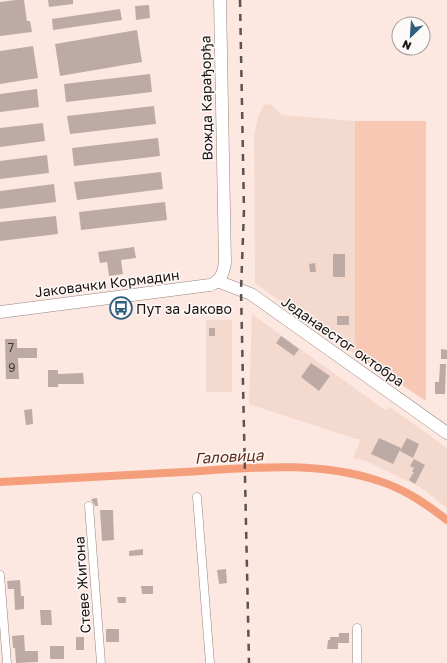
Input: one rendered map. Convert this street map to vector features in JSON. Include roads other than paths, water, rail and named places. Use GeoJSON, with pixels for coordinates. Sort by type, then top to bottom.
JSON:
{"type":"FeatureCollection","features":[{"type":"Feature","properties":{"kind":"main road","name":"Вожда Карађорђа"},"geometry":{"type":"LineString","coordinates":[[217,281],[224,273],[225,263],[220,0]]}},
{"type":"Feature","properties":{"kind":"main road","name":"Јаковачки Кормадин"},"geometry":{"type":"LineString","coordinates":[[0,312],[210,285],[217,281]]}},
{"type":"Feature","properties":{"kind":"main road","name":"Једанаестог октобра"},"geometry":{"type":"LineString","coordinates":[[217,281],[251,294],[447,433]]}},
{"type":"Feature","properties":{"kind":"street"},"geometry":{"type":"LineString","coordinates":[[197,497],[210,663]]}},
{"type":"Feature","properties":{"kind":"street","name":"Стеве Жигона"},"geometry":{"type":"LineString","coordinates":[[89,506],[101,663]]}},
{"type":"Feature","properties":{"kind":"street"},"geometry":{"type":"LineString","coordinates":[[0,575],[7,663]]}},
{"type":"Feature","properties":{"kind":"street"},"geometry":{"type":"LineString","coordinates":[[357,628],[357,663]]}},
{"type":"Feature","properties":{"kind":"waterway","name":"Галовица"},"geometry":{"type":"LineString","coordinates":[[0,482],[282,467],[331,470],[355,474],[389,484],[415,498],[447,520]]}},
{"type":"Feature","properties":{"kind":"railway"},"geometry":{"type":"LineString","coordinates":[[240,0],[244,210],[241,290],[249,663]]}},
{"type":"Feature","properties":{"kind":"place","name":"Пут за Јаково"},"geometry":{"type":"Point","coordinates":[121,308]}}]}
